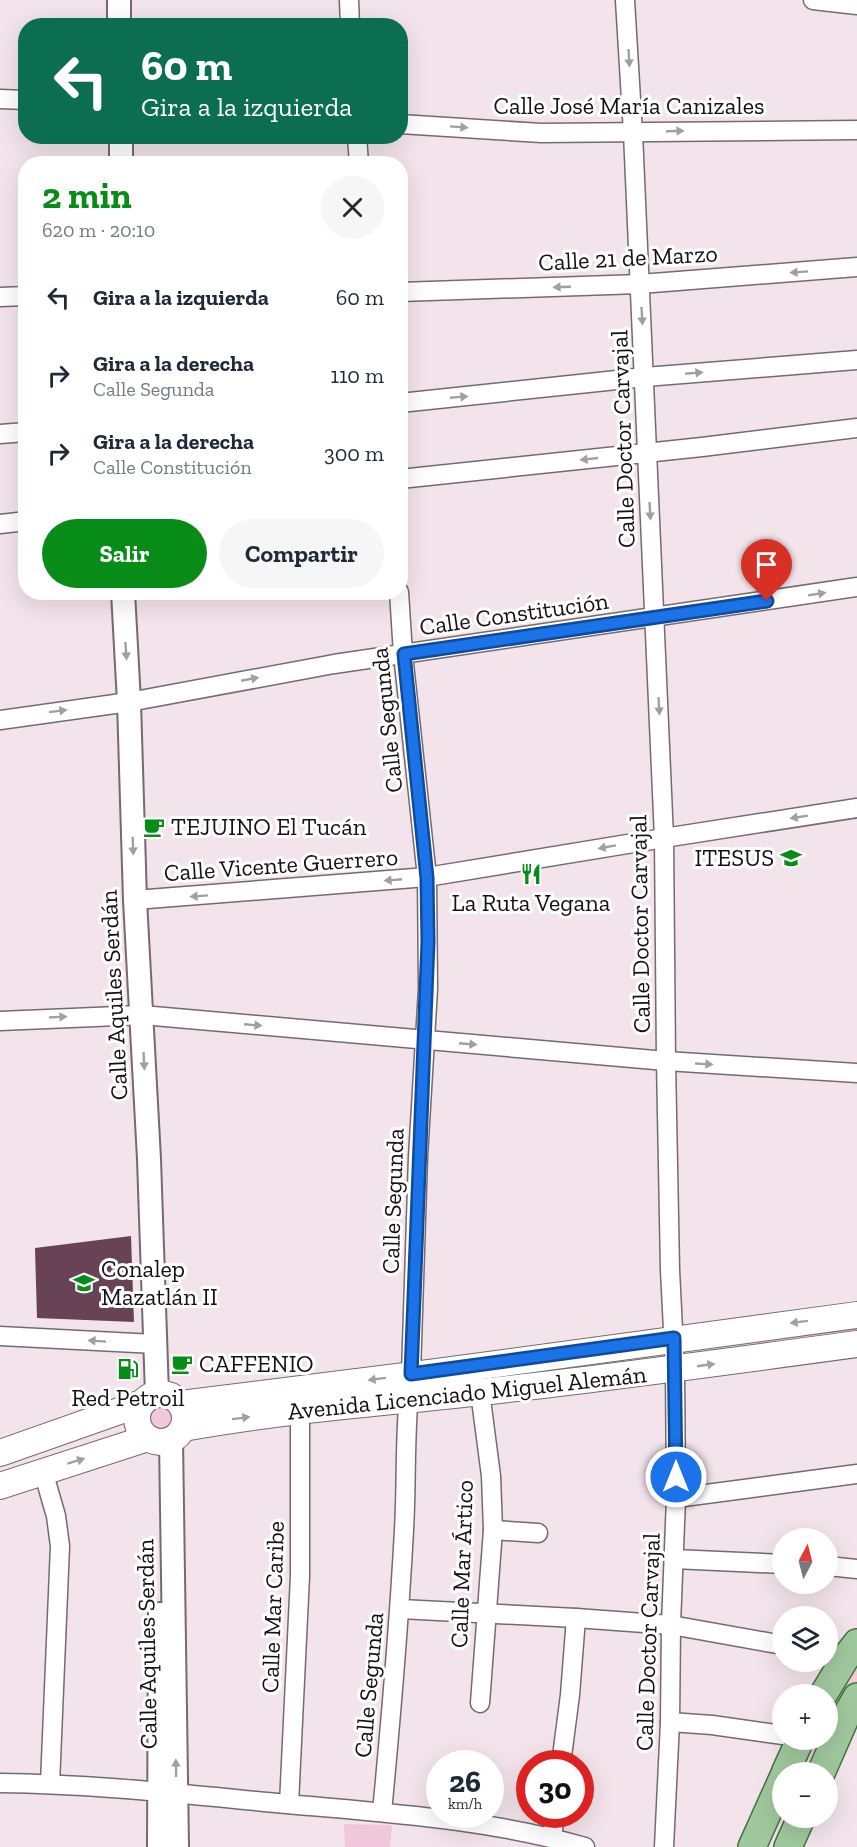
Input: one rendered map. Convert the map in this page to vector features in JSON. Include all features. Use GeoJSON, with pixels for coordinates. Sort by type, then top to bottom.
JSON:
{"type":"FeatureCollection","features":[{"type":"Feature","properties":{"kind":"main road","name":"Avenida Licenciado Miguel Alemán"},"geometry":{"type":"LineString","coordinates":[[0,1486],[168,1430],[674,1338],[857,1315]]}},
{"type":"Feature","properties":{"kind":"main road","name":"Avenida Licenciado Miguel Alemán"},"geometry":{"type":"LineString","coordinates":[[168,1430],[300,1411],[410,1386],[480,1392],[675,1369],[857,1344]]}},
{"type":"Feature","properties":{"kind":"main road"},"geometry":{"type":"LineString","coordinates":[[0,1453],[149,1398],[171,1396],[168,1430],[138,1426],[137,1418],[149,1398]]}},
{"type":"Feature","properties":{"kind":"main road"},"geometry":{"type":"LineString","coordinates":[[828,1684],[844,1651]]}},
{"type":"Feature","properties":{"kind":"main road"},"geometry":{"type":"LineString","coordinates":[[826,1762],[857,1697]]}},
{"type":"Feature","properties":{"kind":"main road"},"geometry":{"type":"LineString","coordinates":[[752,1847],[772,1802]]}},
{"type":"Feature","properties":{"kind":"main road"},"geometry":{"type":"LineString","coordinates":[[788,1847],[797,1828]]}},
{"type":"Feature","properties":{"kind":"street"},"geometry":{"type":"LineString","coordinates":[[118,0],[119,18]]}},
{"type":"Feature","properties":{"kind":"street"},"geometry":{"type":"LineString","coordinates":[[349,0],[350,18]]}},
{"type":"Feature","properties":{"kind":"street","name":"Calle Doctor Carvajal"},"geometry":{"type":"LineString","coordinates":[[625,0],[645,377],[664,838],[666,1061],[670,1270],[675,1369],[676,1498],[664,1847]]}},
{"type":"Feature","properties":{"kind":"street"},"geometry":{"type":"LineString","coordinates":[[813,0],[857,4]]}},
{"type":"Feature","properties":{"kind":"street"},"geometry":{"type":"LineString","coordinates":[[0,99],[18,100]]}},
{"type":"Feature","properties":{"kind":"street","name":"Calle José María Canizales"},"geometry":{"type":"LineString","coordinates":[[408,125],[542,133],[857,130]]}},
{"type":"Feature","properties":{"kind":"street","name":"Calle 21 de Marzo"},"geometry":{"type":"LineString","coordinates":[[408,292],[640,284],[857,267]]}},
{"type":"Feature","properties":{"kind":"street"},"geometry":{"type":"LineString","coordinates":[[0,297],[18,297]]}},
{"type":"Feature","properties":{"kind":"street"},"geometry":{"type":"LineString","coordinates":[[408,402],[645,377],[857,360]]}},
{"type":"Feature","properties":{"kind":"street"},"geometry":{"type":"LineString","coordinates":[[408,478],[857,428]]}},
{"type":"Feature","properties":{"kind":"street"},"geometry":{"type":"LineString","coordinates":[[0,434],[18,433]]}},
{"type":"Feature","properties":{"kind":"street"},"geometry":{"type":"LineString","coordinates":[[0,524],[18,521]]}},
{"type":"Feature","properties":{"kind":"street","name":"Calle Constitución"},"geometry":{"type":"LineString","coordinates":[[0,720],[129,702],[334,664],[857,587]]}},
{"type":"Feature","properties":{"kind":"street","name":"Calle Aquiles Serdán"},"geometry":{"type":"LineString","coordinates":[[123,600],[155,1344],[149,1398]]}},
{"type":"Feature","properties":{"kind":"street","name":"Calle Segunda"},"geometry":{"type":"LineString","coordinates":[[382,1812],[400,1609],[428,989],[427,878],[400,600]]}},
{"type":"Feature","properties":{"kind":"street","name":"Calle Vicente Guerrero"},"geometry":{"type":"LineString","coordinates":[[135,900],[427,878],[857,808]]}},
{"type":"Feature","properties":{"kind":"street"},"geometry":{"type":"LineString","coordinates":[[0,1021],[142,1015],[666,1061],[857,1073]]}},
{"type":"Feature","properties":{"kind":"street"},"geometry":{"type":"LineString","coordinates":[[0,1336],[155,1344]]}},
{"type":"Feature","properties":{"kind":"street","name":"Calle Mar Ártico"},"geometry":{"type":"LineString","coordinates":[[480,1392],[491,1476],[493,1530],[480,1703]]}},
{"type":"Feature","properties":{"kind":"street","name":"Calle Mar Caribe"},"geometry":{"type":"LineString","coordinates":[[289,1804],[300,1576],[300,1411]]}},
{"type":"Feature","properties":{"kind":"street","name":"Calle Aquiles Serdán"},"geometry":{"type":"LineString","coordinates":[[168,1430],[160,1562],[168,1793],[177,1847]]}},
{"type":"Feature","properties":{"kind":"street"},"geometry":{"type":"LineString","coordinates":[[43,1471],[56,1516],[60,1546],[50,1784]]}},
{"type":"Feature","properties":{"kind":"street"},"geometry":{"type":"LineString","coordinates":[[676,1498],[857,1474]]}},
{"type":"Feature","properties":{"kind":"street"},"geometry":{"type":"LineString","coordinates":[[493,1530],[538,1533]]}},
{"type":"Feature","properties":{"kind":"street"},"geometry":{"type":"LineString","coordinates":[[674,1559],[772,1563]]}},
{"type":"Feature","properties":{"kind":"street"},"geometry":{"type":"LineString","coordinates":[[838,1567],[857,1569]]}},
{"type":"Feature","properties":{"kind":"street"},"geometry":{"type":"LineString","coordinates":[[400,1609],[671,1625],[772,1643]]}},
{"type":"Feature","properties":{"kind":"street"},"geometry":{"type":"LineString","coordinates":[[563,1750],[576,1618]]}},
{"type":"Feature","properties":{"kind":"street"},"geometry":{"type":"LineString","coordinates":[[670,1722],[772,1733]]}},
{"type":"Feature","properties":{"kind":"street"},"geometry":{"type":"LineString","coordinates":[[0,1783],[50,1784],[382,1812],[552,1838],[585,1847]]}},
{"type":"Feature","properties":{"kind":"street","name":"Calle Aquiles Serdán"},"geometry":{"type":"LineString","coordinates":[[159,1847],[168,1793]]}},
{"type":"Feature","properties":{"kind":"street"},"geometry":{"type":"LineString","coordinates":[[552,1838],[553,1828]]}},
{"type":"Feature","properties":{"kind":"shaded area"},"geometry":{"type":"Polygon","coordinates":[[[857,1322],[857,1332],[706,1349],[703,1339],[857,1322]]]}},
{"type":"Feature","properties":{"kind":"shaded area"},"geometry":{"type":"Polygon","coordinates":[[[162,1402],[173,1406],[177,1417],[173,1428],[162,1432],[151,1428],[147,1417],[151,1406],[162,1402]]]}},
{"type":"Feature","properties":{"kind":"shaded area"},"geometry":{"type":"Polygon","coordinates":[[[857,1650],[857,1683],[838,1723],[836,1684],[857,1650]]]}},
{"type":"Feature","properties":{"kind":"shaded area"},"geometry":{"type":"Polygon","coordinates":[[[800,1750],[825,1750],[819,1762],[795,1762],[800,1750]]]}},
{"type":"Feature","properties":{"kind":"shaded area"},"geometry":{"type":"Polygon","coordinates":[[[344,1824],[392,1825],[390,1847],[345,1847],[344,1824]]]}},
{"type":"Feature","properties":{"kind":"building","name":"Conalep Mazatlán II"},"geometry":{"type":"Polygon","coordinates":[[[131,1236],[134,1322],[37,1318],[35,1248],[131,1236]]]}},
{"type":"Feature","properties":{"kind":"place","name":"TEJUINO El Tucán"},"geometry":{"type":"Point","coordinates":[154,827]}},
{"type":"Feature","properties":{"kind":"place","name":"ITESUS"},"geometry":{"type":"Point","coordinates":[791,858]}},
{"type":"Feature","properties":{"kind":"place","name":"La Ruta Vegana"},"geometry":{"type":"Point","coordinates":[531,874]}},
{"type":"Feature","properties":{"kind":"place","name":"Conalep Mazatlán II"},"geometry":{"type":"Point","coordinates":[84,1283]}},
{"type":"Feature","properties":{"kind":"place","name":"CAFFENIO"},"geometry":{"type":"Point","coordinates":[182,1364]}},
{"type":"Feature","properties":{"kind":"place","name":"Red Petroil"},"geometry":{"type":"Point","coordinates":[128,1369]}},
{"type":"Feature","properties":{"kind":"route"},"geometry":{"type":"LineString","coordinates":[[676,1477],[674,1338],[411,1374],[418,1157],[428,989],[428,942],[427,878],[404,654],[767,601]]}}]}
